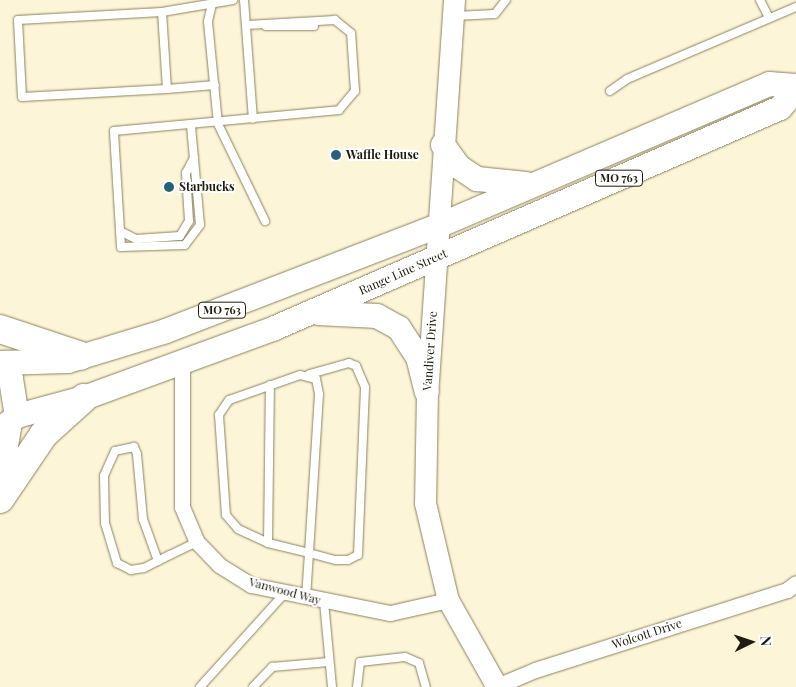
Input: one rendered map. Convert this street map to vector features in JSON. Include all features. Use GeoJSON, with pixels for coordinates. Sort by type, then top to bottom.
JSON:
{"type":"FeatureCollection","features":[{"type":"Feature","properties":{"kind":"highway"},"geometry":{"type":"LineString","coordinates":[[0,329],[81,356]]}},
{"type":"Feature","properties":{"kind":"highway"},"geometry":{"type":"LineString","coordinates":[[0,499],[44,434],[84,398]]}},
{"type":"Feature","properties":{"kind":"highway"},"geometry":{"type":"LineString","coordinates":[[0,469],[8,425]]}},
{"type":"Feature","properties":{"kind":"main road","name":"Vandiver Drive"},"geometry":{"type":"LineString","coordinates":[[454,8],[427,392],[425,504],[448,600],[497,687]]}},
{"type":"Feature","properties":{"kind":"main road","name":"MO 763"},"geometry":{"type":"LineString","coordinates":[[0,363],[54,363],[166,332],[438,226],[532,184],[769,84],[796,86]]}},
{"type":"Feature","properties":{"kind":"main road","name":"Range Line Street"},"geometry":{"type":"LineString","coordinates":[[8,425],[182,362],[309,313],[780,108],[796,90]]}},
{"type":"Feature","properties":{"kind":"main road"},"geometry":{"type":"LineString","coordinates":[[443,146],[459,167],[477,179],[499,185],[532,184]]}},
{"type":"Feature","properties":{"kind":"main road"},"geometry":{"type":"LineString","coordinates":[[309,313],[377,316],[399,328],[418,357],[427,392]]}},
{"type":"Feature","properties":{"kind":"main road"},"geometry":{"type":"LineString","coordinates":[[0,367],[11,379],[8,425]]}},
{"type":"Feature","properties":{"kind":"street","name":"Vanwood Way"},"geometry":{"type":"LineString","coordinates":[[182,362],[182,507],[197,542],[219,565],[251,585],[284,594],[390,613],[448,600]]}},
{"type":"Feature","properties":{"kind":"street","name":"Wolcott Drive"},"geometry":{"type":"LineString","coordinates":[[497,687],[535,670],[786,590],[796,583]]}},
{"type":"Feature","properties":{"kind":"lane"},"geometry":{"type":"LineString","coordinates":[[215,85],[22,97],[18,20],[162,12],[233,0]]}},
{"type":"Feature","properties":{"kind":"lane"},"geometry":{"type":"LineString","coordinates":[[244,0],[253,119]]}},
{"type":"Feature","properties":{"kind":"lane"},"geometry":{"type":"LineString","coordinates":[[454,8],[495,14],[506,0]]}},
{"type":"Feature","properties":{"kind":"lane"},"geometry":{"type":"LineString","coordinates":[[760,0],[768,16]]}},
{"type":"Feature","properties":{"kind":"lane"},"geometry":{"type":"LineString","coordinates":[[212,4],[208,22],[218,124],[265,221]]}},
{"type":"Feature","properties":{"kind":"lane"},"geometry":{"type":"LineString","coordinates":[[610,91],[627,79],[768,16],[796,7]]}},
{"type":"Feature","properties":{"kind":"lane"},"geometry":{"type":"LineString","coordinates":[[162,12],[167,89]]}},
{"type":"Feature","properties":{"kind":"lane"},"geometry":{"type":"LineString","coordinates":[[192,126],[200,225],[185,245],[121,247],[114,131],[218,124],[339,110],[355,91],[351,33],[340,24],[276,29],[260,25],[247,26]]}},
{"type":"Feature","properties":{"kind":"lane"},"geometry":{"type":"LineString","coordinates":[[120,231],[136,239],[180,236],[189,221],[186,172],[194,158]]}},
{"type":"Feature","properties":{"kind":"lane"},"geometry":{"type":"LineString","coordinates":[[349,363],[356,366],[365,387],[358,555],[336,560],[268,543],[238,529],[226,516],[219,415],[229,400],[310,374],[349,363]]}},
{"type":"Feature","properties":{"kind":"lane"},"geometry":{"type":"LineString","coordinates":[[306,598],[319,394],[316,379],[310,374]]}},
{"type":"Feature","properties":{"kind":"lane"},"geometry":{"type":"LineString","coordinates":[[268,543],[270,386]]}},
{"type":"Feature","properties":{"kind":"lane"},"geometry":{"type":"LineString","coordinates":[[158,561],[143,519],[137,454],[134,446],[125,446],[116,451],[104,476],[107,531],[117,563],[131,570],[158,561],[197,542]]}},
{"type":"Feature","properties":{"kind":"lane"},"geometry":{"type":"LineString","coordinates":[[200,687],[284,594]]}},
{"type":"Feature","properties":{"kind":"lane"},"geometry":{"type":"LineString","coordinates":[[324,602],[332,687]]}},
{"type":"Feature","properties":{"kind":"lane"},"geometry":{"type":"LineString","coordinates":[[357,687],[360,662],[405,657],[419,663],[426,687]]}},
{"type":"Feature","properties":{"kind":"lane"},"geometry":{"type":"LineString","coordinates":[[253,687],[272,667],[329,662]]}},
{"type":"Feature","properties":{"kind":"place","name":"Waffle House"},"geometry":{"type":"Point","coordinates":[336,155]}},
{"type":"Feature","properties":{"kind":"place","name":"Starbucks"},"geometry":{"type":"Point","coordinates":[169,187]}}]}
